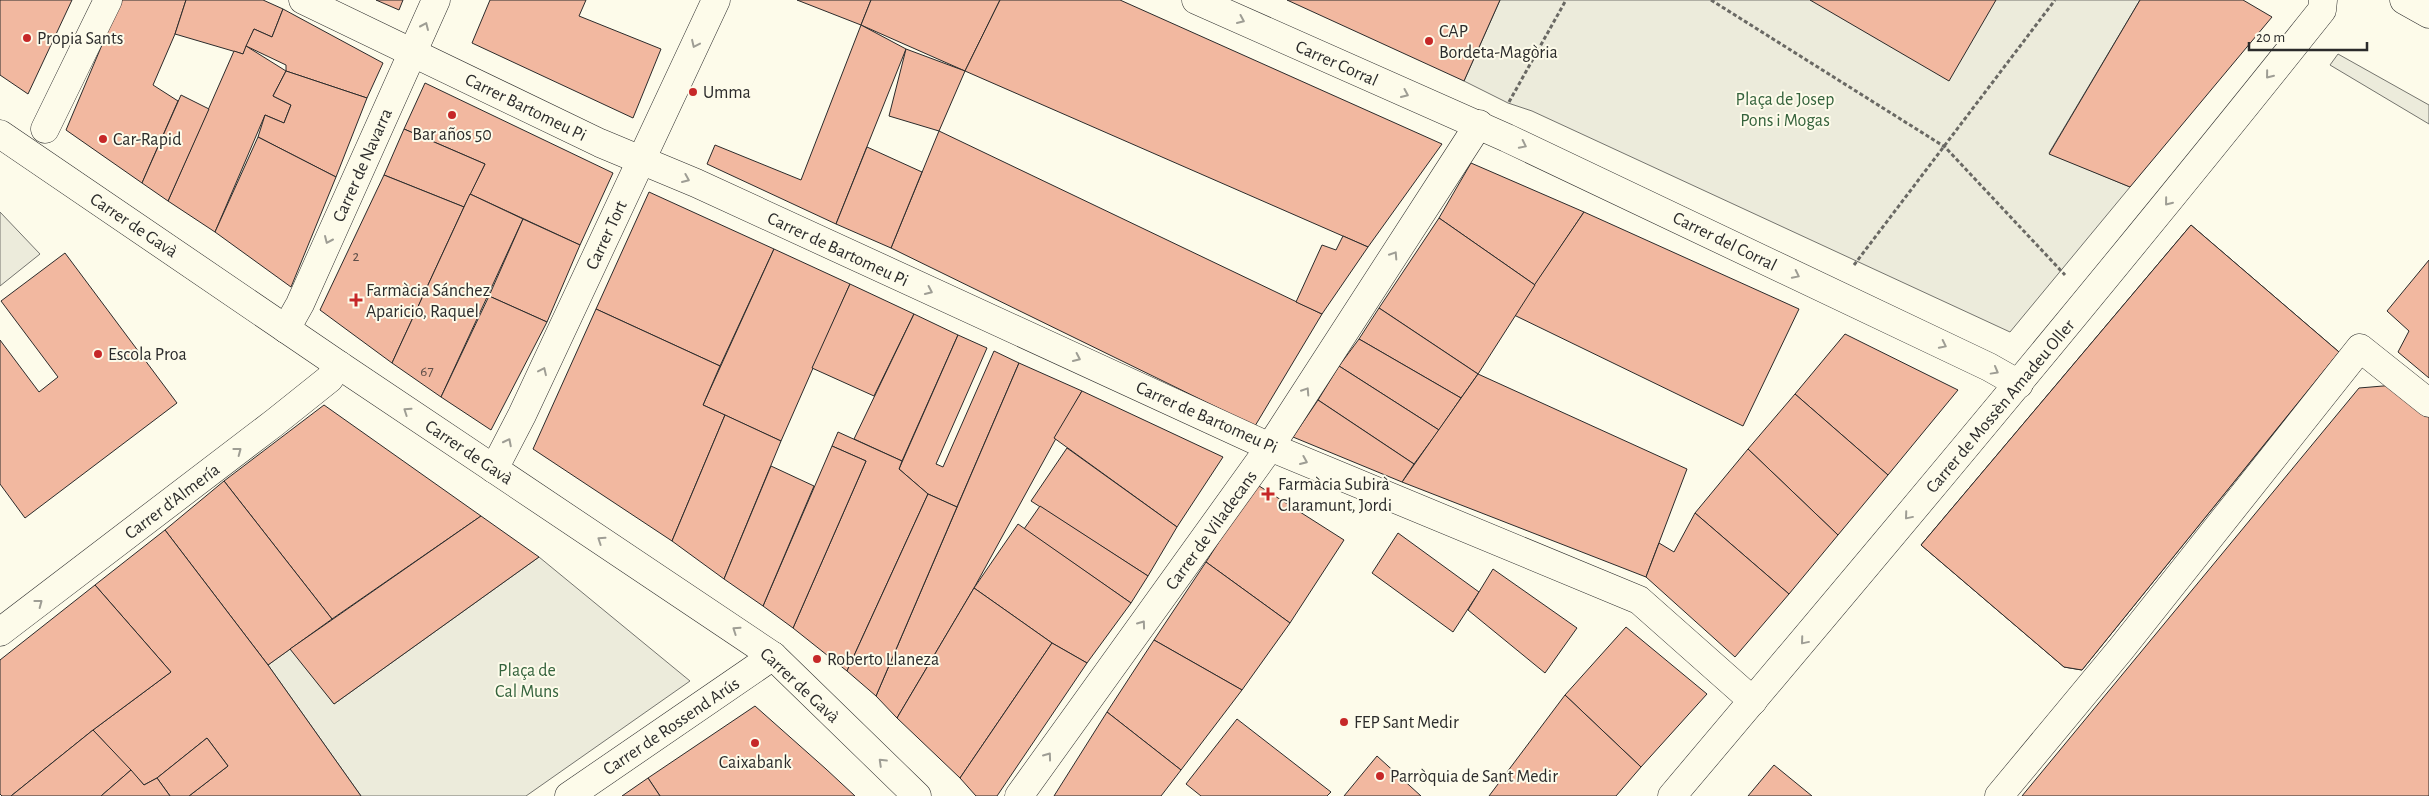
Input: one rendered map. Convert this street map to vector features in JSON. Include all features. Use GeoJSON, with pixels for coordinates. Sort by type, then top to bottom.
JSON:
{"type":"FeatureCollection","features":[{"type":"Feature","properties":{"kind":"street"},"geometry":{"type":"LineString","coordinates":[[45,129],[108,0]]}},
{"type":"Feature","properties":{"kind":"street","name":"Carrer Bartomeu Pi"},"geometry":{"type":"LineString","coordinates":[[303,0],[600,143],[641,160]]}},
{"type":"Feature","properties":{"kind":"street","name":"Carrer de Navarra"},"geometry":{"type":"LineString","coordinates":[[286,329],[304,295],[436,0]]}},
{"type":"Feature","properties":{"kind":"street","name":"Carrer Tort"},"geometry":{"type":"LineString","coordinates":[[494,469],[522,415],[716,0]]}},
{"type":"Feature","properties":{"kind":"street","name":"Carrer Corral"},"geometry":{"type":"LineString","coordinates":[[1196,0],[1462,119],[1479,124]]}},
{"type":"Feature","properties":{"kind":"street"},"geometry":{"type":"LineString","coordinates":[[2404,0],[2429,14]]}},
{"type":"Feature","properties":{"kind":"street","name":"Carrer de Mossèn Amadeu Oller"},"geometry":{"type":"LineString","coordinates":[[1672,796],[2019,384],[2163,209],[2322,5]]}},
{"type":"Feature","properties":{"kind":"street","name":"Carrer de Viladecans"},"geometry":{"type":"LineString","coordinates":[[1019,796],[1270,447],[1479,124]]}},
{"type":"Feature","properties":{"kind":"street","name":"Carrer del Corral"},"geometry":{"type":"LineString","coordinates":[[1479,124],[2019,384]]}},
{"type":"Feature","properties":{"kind":"street","name":"Carrer de Gavà"},"geometry":{"type":"LineString","coordinates":[[0,134],[338,365],[773,656],[918,796]]}},
{"type":"Feature","properties":{"kind":"street","name":"Carrer de Bartomeu Pi"},"geometry":{"type":"LineString","coordinates":[[641,160],[696,183],[1270,447],[1639,600],[1753,701]]}},
{"type":"Feature","properties":{"kind":"street"},"geometry":{"type":"LineString","coordinates":[[1999,796],[2122,649],[2360,348],[2429,404]]}},
{"type":"Feature","properties":{"kind":"street","name":"Carrer d'Almería"},"geometry":{"type":"LineString","coordinates":[[0,632],[274,423],[329,379],[338,365]]}},
{"type":"Feature","properties":{"kind":"street","name":"Carrer de Rossend Arús"},"geometry":{"type":"LineString","coordinates":[[570,796],[773,656]]}},
{"type":"Feature","properties":{"kind":"path"},"geometry":{"type":"LineString","coordinates":[[1503,108],[1508,103],[1566,0]]}},
{"type":"Feature","properties":{"kind":"path"},"geometry":{"type":"LineString","coordinates":[[1710,0],[1945,147],[2066,275]]}},
{"type":"Feature","properties":{"kind":"path"},"geometry":{"type":"LineString","coordinates":[[1852,268],[2055,0]]}},
{"type":"Feature","properties":{"kind":"green space","name":"Plaça de Josep Pons i Mogas"},"geometry":{"type":"Polygon","coordinates":[[[1500,0],[2140,0],[2049,153],[2130,187],[2010,332],[1532,111],[1508,103],[1464,81],[1500,0]]]}},
{"type":"Feature","properties":{"kind":"green space"},"geometry":{"type":"Polygon","coordinates":[[[2338,54],[2429,105],[2429,124],[2330,65],[2338,54]]]}},
{"type":"Feature","properties":{"kind":"green space"},"geometry":{"type":"Polygon","coordinates":[[[0,212],[40,254],[0,286],[0,212]]]}},
{"type":"Feature","properties":{"kind":"green space","name":"Plaça de Cal Muns"},"geometry":{"type":"Polygon","coordinates":[[[539,557],[690,681],[526,796],[361,796],[268,665],[293,647],[334,704],[539,557]]]}},
{"type":"Feature","properties":{"kind":"building","name":"Propia Sants"},"geometry":{"type":"Polygon","coordinates":[[[0,0],[72,0],[28,94],[0,75],[0,0]]]}},
{"type":"Feature","properties":{"kind":"building"},"geometry":{"type":"Polygon","coordinates":[[[121,0],[186,0],[175,34],[153,85],[178,101],[142,183],[66,130],[121,0]]]}},
{"type":"Feature","properties":{"kind":"building"},"geometry":{"type":"Polygon","coordinates":[[[186,0],[263,0],[283,9],[272,37],[254,29],[243,54],[175,34],[186,0]]]}},
{"type":"Feature","properties":{"kind":"building"},"geometry":{"type":"Polygon","coordinates":[[[376,0],[403,0],[399,10],[376,0]]]}},
{"type":"Feature","properties":{"kind":"building"},"geometry":{"type":"Polygon","coordinates":[[[490,0],[586,0],[579,16],[661,49],[633,118],[472,43],[490,0]]]}},
{"type":"Feature","properties":{"kind":"building"},"geometry":{"type":"Polygon","coordinates":[[[797,0],[871,0],[861,25],[797,0]]]}},
{"type":"Feature","properties":{"kind":"building"},"geometry":{"type":"Polygon","coordinates":[[[871,0],[1000,0],[965,71],[861,25],[871,0]]]}},
{"type":"Feature","properties":{"kind":"building"},"geometry":{"type":"Polygon","coordinates":[[[1000,0],[1120,0],[1442,144],[1368,247],[965,71],[1000,0]]]}},
{"type":"Feature","properties":{"kind":"building","name":"CAP Bordeta-Magòria"},"geometry":{"type":"Polygon","coordinates":[[[1287,0],[1500,0],[1464,81],[1287,0]]]}},
{"type":"Feature","properties":{"kind":"building"},"geometry":{"type":"Polygon","coordinates":[[[1810,0],[1996,0],[1949,81],[1810,0]]]}},
{"type":"Feature","properties":{"kind":"building"},"geometry":{"type":"Polygon","coordinates":[[[2140,0],[2243,0],[2272,17],[2130,187],[2049,154],[2140,0]]]}},
{"type":"Feature","properties":{"kind":"building"},"geometry":{"type":"Polygon","coordinates":[[[283,9],[383,63],[367,98],[286,71],[286,65],[246,46],[254,29],[272,37],[283,9]]]}},
{"type":"Feature","properties":{"kind":"building"},"geometry":{"type":"Polygon","coordinates":[[[861,25],[906,49],[836,224],[707,164],[715,145],[801,180],[861,25]]]}},
{"type":"Feature","properties":{"kind":"building"},"geometry":{"type":"Polygon","coordinates":[[[246,46],[286,71],[273,96],[291,105],[284,123],[265,115],[215,232],[168,201],[234,51],[243,54],[246,46]]]}},
{"type":"Feature","properties":{"kind":"building"},"geometry":{"type":"Polygon","coordinates":[[[906,49],[965,71],[939,131],[889,116],[906,49]]]}},
{"type":"Feature","properties":{"kind":"building"},"geometry":{"type":"Polygon","coordinates":[[[286,71],[367,98],[336,177],[258,137],[265,115],[284,123],[291,105],[273,96],[286,71]]]}},
{"type":"Feature","properties":{"kind":"building"},"geometry":{"type":"Polygon","coordinates":[[[425,83],[613,173],[580,245],[470,194],[485,164],[404,129],[425,83]]]}},
{"type":"Feature","properties":{"kind":"building"},"geometry":{"type":"Polygon","coordinates":[[[181,95],[209,109],[168,201],[142,183],[181,95]]]}},
{"type":"Feature","properties":{"kind":"building"},"geometry":{"type":"Polygon","coordinates":[[[404,129],[485,164],[464,207],[384,175],[404,129]]]}},
{"type":"Feature","properties":{"kind":"building"},"geometry":{"type":"Polygon","coordinates":[[[939,131],[1322,314],[1255,426],[891,248],[939,131]]]}},
{"type":"Feature","properties":{"kind":"building"},"geometry":{"type":"Polygon","coordinates":[[[258,137],[336,177],[291,287],[215,232],[258,137]]]}},
{"type":"Feature","properties":{"kind":"building"},"geometry":{"type":"Polygon","coordinates":[[[867,147],[922,172],[891,248],[836,224],[867,147]]]}},
{"type":"Feature","properties":{"kind":"building"},"geometry":{"type":"Polygon","coordinates":[[[1471,163],[1584,212],[1535,285],[1439,218],[1471,163]]]}},
{"type":"Feature","properties":{"kind":"building"},"geometry":{"type":"Polygon","coordinates":[[[384,175],[464,207],[392,363],[320,310],[384,175]]]}},
{"type":"Feature","properties":{"kind":"building"},"geometry":{"type":"Polygon","coordinates":[[[649,192],[774,249],[720,366],[596,309],[649,192]]]}},
{"type":"Feature","properties":{"kind":"building"},"geometry":{"type":"Polygon","coordinates":[[[470,194],[523,219],[441,397],[392,363],[470,194]]]}},
{"type":"Feature","properties":{"kind":"building"},"geometry":{"type":"Polygon","coordinates":[[[1584,212],[1799,309],[1743,426],[1514,315],[1584,212]]]}},
{"type":"Feature","properties":{"kind":"building"},"geometry":{"type":"Polygon","coordinates":[[[1439,218],[1535,285],[1478,374],[1379,308],[1439,218]]]}},
{"type":"Feature","properties":{"kind":"building"},"geometry":{"type":"Polygon","coordinates":[[[523,219],[580,245],[547,322],[489,296],[523,219]]]}},
{"type":"Feature","properties":{"kind":"building"},"geometry":{"type":"Polygon","coordinates":[[[2191,225],[2339,352],[2082,670],[2064,667],[1921,545],[2191,225]]]}},
{"type":"Feature","properties":{"kind":"building"},"geometry":{"type":"Polygon","coordinates":[[[2191,225],[2339,352],[2082,670],[2064,667],[1921,545],[2191,225]]]}},
{"type":"Feature","properties":{"kind":"building"},"geometry":{"type":"Polygon","coordinates":[[[1343,236],[1368,247],[1322,314],[1296,302],[1322,245],[1336,250],[1343,236]]]}},
{"type":"Feature","properties":{"kind":"building"},"geometry":{"type":"Polygon","coordinates":[[[774,249],[850,284],[781,441],[703,405],[774,249]]]}},
{"type":"Feature","properties":{"kind":"building"},"geometry":{"type":"Polygon","coordinates":[[[65,253],[177,403],[25,518],[0,484],[0,340],[39,392],[58,377],[1,301],[65,253]]]}},
{"type":"Feature","properties":{"kind":"building"},"geometry":{"type":"Polygon","coordinates":[[[2429,260],[2429,378],[2398,352],[2409,331],[2387,311],[2429,260]]]}},
{"type":"Feature","properties":{"kind":"building"},"geometry":{"type":"Polygon","coordinates":[[[850,284],[914,314],[874,396],[812,368],[850,284]]]}},
{"type":"Feature","properties":{"kind":"building"},"geometry":{"type":"Polygon","coordinates":[[[489,296],[547,322],[491,430],[441,397],[489,296]]]}},
{"type":"Feature","properties":{"kind":"building"},"geometry":{"type":"Polygon","coordinates":[[[1379,308],[1478,374],[1461,398],[1359,339],[1379,308]]]}},
{"type":"Feature","properties":{"kind":"building"},"geometry":{"type":"Polygon","coordinates":[[[596,309],[720,366],[703,405],[725,415],[672,541],[533,449],[596,309]]]}},
{"type":"Feature","properties":{"kind":"building"},"geometry":{"type":"Polygon","coordinates":[[[914,314],[958,335],[902,461],[854,439],[914,314]]]}},
{"type":"Feature","properties":{"kind":"building"},"geometry":{"type":"Polygon","coordinates":[[[1845,334],[1958,390],[1888,475],[1795,394],[1845,334]]]}},
{"type":"Feature","properties":{"kind":"building"},"geometry":{"type":"Polygon","coordinates":[[[958,335],[987,348],[936,464],[943,467],[994,351],[1019,363],[957,507],[928,494],[899,469],[958,335]]]}},
{"type":"Feature","properties":{"kind":"building"},"geometry":{"type":"Polygon","coordinates":[[[1359,339],[1461,398],[1439,430],[1339,366],[1359,339]]]}},
{"type":"Feature","properties":{"kind":"building"},"geometry":{"type":"Polygon","coordinates":[[[1019,363],[1082,391],[974,588],[897,718],[876,696],[1019,363]]]}},
{"type":"Feature","properties":{"kind":"building"},"geometry":{"type":"Polygon","coordinates":[[[1339,366],[1439,430],[1414,464],[1318,400],[1339,366]]]}},
{"type":"Feature","properties":{"kind":"building"},"geometry":{"type":"Polygon","coordinates":[[[1478,374],[1687,469],[1646,577],[1402,482],[1478,374]]]}},
{"type":"Feature","properties":{"kind":"building"},"geometry":{"type":"Polygon","coordinates":[[[2395,385],[2429,412],[2429,796],[2022,796],[2359,388],[2395,385]]]}},
{"type":"Feature","properties":{"kind":"building"},"geometry":{"type":"Polygon","coordinates":[[[1082,391],[1223,457],[1177,527],[1054,438],[1082,391]]]}},
{"type":"Feature","properties":{"kind":"building"},"geometry":{"type":"Polygon","coordinates":[[[1795,394],[1888,475],[1838,535],[1748,449],[1795,394]]]}},
{"type":"Feature","properties":{"kind":"building"},"geometry":{"type":"Polygon","coordinates":[[[1318,400],[1414,464],[1402,482],[1293,437],[1318,400]]]}},
{"type":"Feature","properties":{"kind":"building"},"geometry":{"type":"Polygon","coordinates":[[[324,405],[481,516],[332,619],[224,481],[324,405]]]}},
{"type":"Feature","properties":{"kind":"building"},"geometry":{"type":"Polygon","coordinates":[[[725,415],[781,441],[724,579],[672,541],[725,415]]]}},
{"type":"Feature","properties":{"kind":"building"},"geometry":{"type":"Polygon","coordinates":[[[838,432],[902,461],[899,469],[928,494],[847,671],[793,628],[866,461],[832,446],[838,432]]]}},
{"type":"Feature","properties":{"kind":"building"},"geometry":{"type":"Polygon","coordinates":[[[832,446],[866,461],[793,628],[763,606],[832,446]]]}},
{"type":"Feature","properties":{"kind":"building"},"geometry":{"type":"Polygon","coordinates":[[[1067,448],[1177,527],[1148,576],[1031,501],[1067,448]]]}},
{"type":"Feature","properties":{"kind":"building"},"geometry":{"type":"Polygon","coordinates":[[[1748,449],[1838,535],[1789,594],[1695,513],[1748,449]]]}},
{"type":"Feature","properties":{"kind":"building"},"geometry":{"type":"Polygon","coordinates":[[[771,466],[814,486],[763,606],[724,579],[771,466]]]}},
{"type":"Feature","properties":{"kind":"building"},"geometry":{"type":"Polygon","coordinates":[[[224,481],[332,619],[268,665],[165,530],[224,481]]]}},
{"type":"Feature","properties":{"kind":"building"},"geometry":{"type":"Polygon","coordinates":[[[1256,484],[1344,540],[1290,623],[1206,562],[1256,484]]]}},
{"type":"Feature","properties":{"kind":"building"},"geometry":{"type":"Polygon","coordinates":[[[928,494],[957,507],[876,696],[847,671],[928,494]]]}},
{"type":"Feature","properties":{"kind":"building"},"geometry":{"type":"Polygon","coordinates":[[[1040,506],[1148,576],[1131,603],[1024,529],[1040,506]]]}},
{"type":"Feature","properties":{"kind":"building"},"geometry":{"type":"Polygon","coordinates":[[[1695,513],[1789,594],[1735,657],[1646,577],[1659,543],[1674,552],[1695,513]]]}},
{"type":"Feature","properties":{"kind":"building"},"geometry":{"type":"Polygon","coordinates":[[[481,516],[539,557],[334,704],[290,649],[481,516]]]}},
{"type":"Feature","properties":{"kind":"building"},"geometry":{"type":"Polygon","coordinates":[[[1018,524],[1131,603],[1087,663],[1052,643],[974,588],[1018,524]]]}},
{"type":"Feature","properties":{"kind":"building"},"geometry":{"type":"Polygon","coordinates":[[[165,530],[268,665],[361,796],[189,796],[228,766],[207,738],[157,778],[144,785],[93,730],[171,672],[95,585],[165,530]]]}},
{"type":"Feature","properties":{"kind":"building"},"geometry":{"type":"Polygon","coordinates":[[[1398,533],[1479,592],[1453,632],[1372,573],[1398,533]]]}},
{"type":"Feature","properties":{"kind":"building"},"geometry":{"type":"Polygon","coordinates":[[[1206,562],[1290,623],[1242,690],[1154,640],[1206,562]]]}},
{"type":"Feature","properties":{"kind":"building"},"geometry":{"type":"Polygon","coordinates":[[[1493,569],[1577,628],[1545,673],[1468,610],[1493,569]]]}},
{"type":"Feature","properties":{"kind":"building"},"geometry":{"type":"Polygon","coordinates":[[[95,585],[171,672],[93,730],[11,796],[2,796],[0,794],[0,660],[95,585]]]}},
{"type":"Feature","properties":{"kind":"building"},"geometry":{"type":"Polygon","coordinates":[[[974,588],[1052,643],[960,778],[897,718],[974,588]]]}},
{"type":"Feature","properties":{"kind":"building"},"geometry":{"type":"Polygon","coordinates":[[[1626,627],[1707,694],[1641,767],[1565,695],[1626,627]]]}},
{"type":"Feature","properties":{"kind":"building"},"geometry":{"type":"Polygon","coordinates":[[[1154,640],[1242,690],[1181,770],[1107,712],[1154,640]]]}},
{"type":"Feature","properties":{"kind":"building"},"geometry":{"type":"Polygon","coordinates":[[[1052,643],[1087,663],[997,796],[976,796],[960,778],[1052,643]]]}},
{"type":"Feature","properties":{"kind":"building"},"geometry":{"type":"Polygon","coordinates":[[[1565,695],[1641,767],[1616,796],[1489,796],[1565,695]]]}},
{"type":"Feature","properties":{"kind":"building"},"geometry":{"type":"Polygon","coordinates":[[[755,706],[855,796],[660,796],[648,778],[755,706]]]}},
{"type":"Feature","properties":{"kind":"building"},"geometry":{"type":"Polygon","coordinates":[[[1107,712],[1181,770],[1161,796],[1054,796],[1107,712]]]}},
{"type":"Feature","properties":{"kind":"building"},"geometry":{"type":"Polygon","coordinates":[[[1237,719],[1331,792],[1327,796],[1201,796],[1186,784],[1237,719]]]}},
{"type":"Feature","properties":{"kind":"building"},"geometry":{"type":"Polygon","coordinates":[[[93,730],[131,770],[101,796],[11,796],[93,730]]]}},
{"type":"Feature","properties":{"kind":"building"},"geometry":{"type":"Polygon","coordinates":[[[207,738],[228,766],[189,796],[170,796],[157,778],[207,738]]]}},
{"type":"Feature","properties":{"kind":"building","name":"Parròquia de Sant Medir"},"geometry":{"type":"Polygon","coordinates":[[[1377,756],[1421,796],[1344,796],[1377,756]]]}},
{"type":"Feature","properties":{"kind":"building"},"geometry":{"type":"Polygon","coordinates":[[[1774,765],[1812,796],[1748,796],[1774,765]]]}},
{"type":"Feature","properties":{"kind":"building"},"geometry":{"type":"Polygon","coordinates":[[[131,770],[144,785],[157,778],[170,796],[101,796],[131,770]]]}},
{"type":"Feature","properties":{"kind":"building"},"geometry":{"type":"Polygon","coordinates":[[[648,778],[660,796],[622,796],[648,778]]]}},
{"type":"Feature","properties":{"kind":"place","name":"Propia Sants"},"geometry":{"type":"Point","coordinates":[27,38]}},
{"type":"Feature","properties":{"kind":"place","name":"CAP Bordeta-Magòria"},"geometry":{"type":"Point","coordinates":[1429,41]}},
{"type":"Feature","properties":{"kind":"place","name":"Umma"},"geometry":{"type":"Point","coordinates":[693,92]}},
{"type":"Feature","properties":{"kind":"place","name":"Bar años 50"},"geometry":{"type":"Point","coordinates":[452,115]}},
{"type":"Feature","properties":{"kind":"place","name":"Car-Rapid"},"geometry":{"type":"Point","coordinates":[103,139]}},
{"type":"Feature","properties":{"kind":"place","name":"Farmàcia Sánchez Aparicio, Raquel"},"geometry":{"type":"Point","coordinates":[356,300]}},
{"type":"Feature","properties":{"kind":"place","name":"Escola Proa"},"geometry":{"type":"Point","coordinates":[98,354]}},
{"type":"Feature","properties":{"kind":"place","name":"Farmàcia Subirà Claramunt, Jordi"},"geometry":{"type":"Point","coordinates":[1268,494]}},
{"type":"Feature","properties":{"kind":"place","name":"Roberto Llaneza"},"geometry":{"type":"Point","coordinates":[817,659]}},
{"type":"Feature","properties":{"kind":"place","name":"FEP Sant Medir"},"geometry":{"type":"Point","coordinates":[1344,722]}},
{"type":"Feature","properties":{"kind":"place","name":"Caixabank"},"geometry":{"type":"Point","coordinates":[755,743]}},
{"type":"Feature","properties":{"kind":"place","name":"Parròquia de Sant Medir"},"geometry":{"type":"Point","coordinates":[1380,776]}}]}
